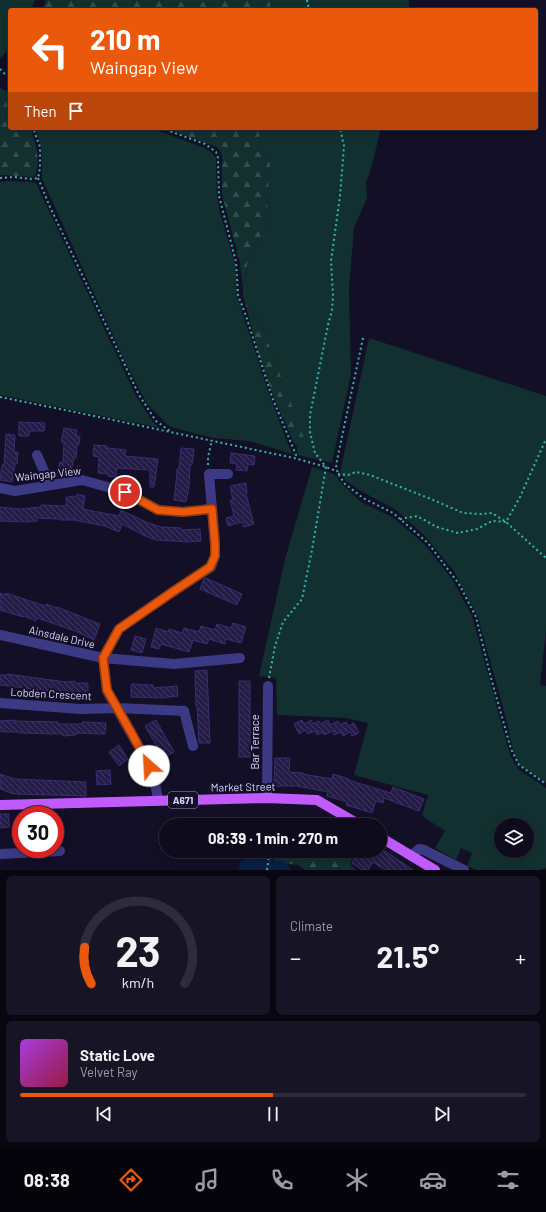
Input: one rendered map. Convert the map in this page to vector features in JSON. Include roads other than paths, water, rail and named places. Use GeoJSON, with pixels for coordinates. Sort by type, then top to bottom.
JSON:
{"type":"FeatureCollection","features":[{"type":"Feature","properties":{"kind":"main road","name":"Market Street"},"geometry":{"type":"LineString","coordinates":[[0,806],[158,800],[267,798],[317,800],[348,818]]}},
{"type":"Feature","properties":{"kind":"main road"},"geometry":{"type":"LineString","coordinates":[[387,841],[411,856],[423,867],[435,870]]}},
{"type":"Feature","properties":{"kind":"street"},"geometry":{"type":"LineString","coordinates":[[37,455],[50,485]]}},
{"type":"Feature","properties":{"kind":"street"},"geometry":{"type":"LineString","coordinates":[[158,800],[154,776],[107,690],[103,658],[119,629],[210,567],[215,556],[215,544],[209,474],[228,474]]}},
{"type":"Feature","properties":{"kind":"street","name":"Waingap View"},"geometry":{"type":"LineString","coordinates":[[0,488],[15,491],[82,480],[125,492],[158,510],[183,512],[212,509]]}},
{"type":"Feature","properties":{"kind":"street","name":"Ainsdale Drive"},"geometry":{"type":"LineString","coordinates":[[0,635],[103,658],[174,664],[240,658]]}},
{"type":"Feature","properties":{"kind":"street","name":"Bar Terrace"},"geometry":{"type":"LineString","coordinates":[[267,798],[268,686]]}},
{"type":"Feature","properties":{"kind":"street","name":"Lobden Crescent"},"geometry":{"type":"LineString","coordinates":[[0,703],[80,709],[118,708],[184,711],[193,746]]}},
{"type":"Feature","properties":{"kind":"street"},"geometry":{"type":"LineString","coordinates":[[411,856],[419,850],[424,850],[464,870]]}},
{"type":"Feature","properties":{"kind":"street"},"geometry":{"type":"LineString","coordinates":[[0,854],[12,854]]}},
{"type":"Feature","properties":{"kind":"waterway"},"geometry":{"type":"LineString","coordinates":[[248,868],[281,870]]}}]}
